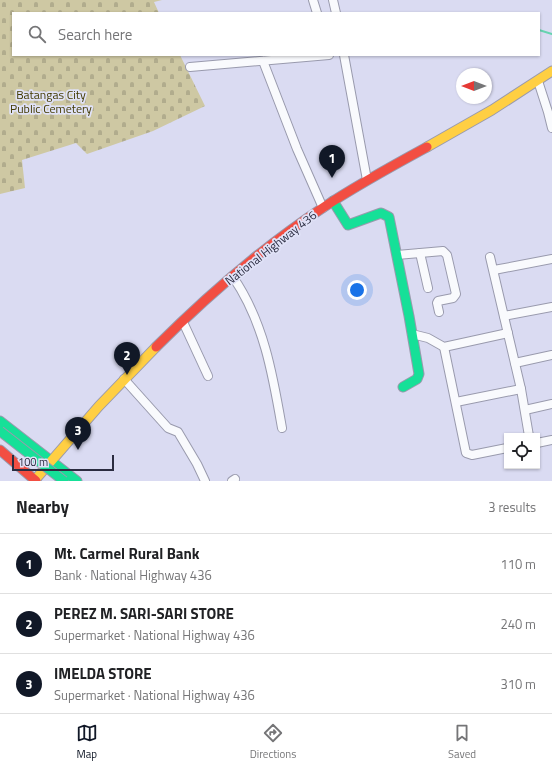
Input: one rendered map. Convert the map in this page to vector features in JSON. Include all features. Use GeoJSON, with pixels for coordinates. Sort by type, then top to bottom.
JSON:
{"type":"FeatureCollection","features":[{"type":"Feature","properties":{"kind":"main road","name":"National Highway 436"},"geometry":{"type":"LineString","coordinates":[[35,481],[124,379],[183,322],[277,240],[333,201],[367,180],[454,132],[552,72]]}},
{"type":"Feature","properties":{"kind":"main road"},"geometry":{"type":"LineString","coordinates":[[333,201],[348,225],[381,213],[389,217],[419,374],[417,379],[403,387]]}},
{"type":"Feature","properties":{"kind":"main road"},"geometry":{"type":"LineString","coordinates":[[0,421],[77,481]]}},
{"type":"Feature","properties":{"kind":"main road"},"geometry":{"type":"LineString","coordinates":[[0,431],[64,481]]}},
{"type":"Feature","properties":{"kind":"main road"},"geometry":{"type":"LineString","coordinates":[[0,442],[49,481]]}},
{"type":"Feature","properties":{"kind":"main road"},"geometry":{"type":"LineString","coordinates":[[0,450],[35,481]]}},
{"type":"Feature","properties":{"kind":"street"},"geometry":{"type":"LineString","coordinates":[[313,0],[316,12]]}},
{"type":"Feature","properties":{"kind":"street"},"geometry":{"type":"LineString","coordinates":[[333,0],[336,12]]}},
{"type":"Feature","properties":{"kind":"street"},"geometry":{"type":"LineString","coordinates":[[190,66],[316,56]]}},
{"type":"Feature","properties":{"kind":"street"},"geometry":{"type":"LineString","coordinates":[[344,56],[367,180]]}},
{"type":"Feature","properties":{"kind":"street"},"geometry":{"type":"LineString","coordinates":[[263,60],[297,149],[323,208]]}},
{"type":"Feature","properties":{"kind":"street"},"geometry":{"type":"LineString","coordinates":[[538,81],[552,128]]}},
{"type":"Feature","properties":{"kind":"street"},"geometry":{"type":"LineString","coordinates":[[397,255],[443,251],[447,255],[456,294],[453,298],[437,302],[439,312]]}},
{"type":"Feature","properties":{"kind":"street"},"geometry":{"type":"LineString","coordinates":[[420,253],[428,288]]}},
{"type":"Feature","properties":{"kind":"street"},"geometry":{"type":"LineString","coordinates":[[490,257],[521,389],[529,433]]}},
{"type":"Feature","properties":{"kind":"street"},"geometry":{"type":"LineString","coordinates":[[494,270],[552,259]]}},
{"type":"Feature","properties":{"kind":"street"},"geometry":{"type":"LineString","coordinates":[[233,277],[246,297],[263,339],[276,393],[282,428]]}},
{"type":"Feature","properties":{"kind":"street"},"geometry":{"type":"LineString","coordinates":[[504,316],[552,307]]}},
{"type":"Feature","properties":{"kind":"street"},"geometry":{"type":"LineString","coordinates":[[183,322],[208,376]]}},
{"type":"Feature","properties":{"kind":"street"},"geometry":{"type":"LineString","coordinates":[[412,334],[428,338],[444,347],[508,333]]}},
{"type":"Feature","properties":{"kind":"street"},"geometry":{"type":"LineString","coordinates":[[444,347],[466,453],[472,455],[504,449]]}},
{"type":"Feature","properties":{"kind":"street"},"geometry":{"type":"LineString","coordinates":[[515,363],[552,354]]}},
{"type":"Feature","properties":{"kind":"street"},"geometry":{"type":"LineString","coordinates":[[124,379],[168,428],[178,432],[205,481]]}},
{"type":"Feature","properties":{"kind":"street"},"geometry":{"type":"LineString","coordinates":[[456,402],[521,389]]}},
{"type":"Feature","properties":{"kind":"street"},"geometry":{"type":"LineString","coordinates":[[525,410],[552,404]]}},
{"type":"Feature","properties":{"kind":"street"},"geometry":{"type":"LineString","coordinates":[[540,442],[552,440]]}},
{"type":"Feature","properties":{"kind":"green space","name":"Batangas City Public Cemetery"},"geometry":{"type":"Polygon","coordinates":[[[0,0],[162,0],[154,2],[159,12],[12,12],[12,56],[180,56],[205,106],[153,131],[87,154],[76,143],[22,160],[25,188],[0,194],[0,0]]]}},
{"type":"Feature","properties":{"kind":"waterway"},"geometry":{"type":"LineString","coordinates":[[540,30],[552,34]]}},
{"type":"Feature","properties":{"kind":"traffic: fast"},"geometry":{"type":"LineString","coordinates":[[333,201],[348,225],[381,213],[389,217],[419,374],[417,379],[403,387]]}},
{"type":"Feature","properties":{"kind":"traffic: fast"},"geometry":{"type":"LineString","coordinates":[[0,421],[77,481]]}},
{"type":"Feature","properties":{"kind":"traffic: fast"},"geometry":{"type":"LineString","coordinates":[[0,431],[64,481]]}},
{"type":"Feature","properties":{"kind":"traffic: slow"},"geometry":{"type":"LineString","coordinates":[[427,147],[492,110],[552,71]]}},
{"type":"Feature","properties":{"kind":"traffic: slow"},"geometry":{"type":"LineString","coordinates":[[34,481],[99,406],[156,347]]}},
{"type":"Feature","properties":{"kind":"traffic: jam"},"geometry":{"type":"LineString","coordinates":[[156,347],[215,291],[257,255],[301,222],[349,191],[427,147]]}},
{"type":"Feature","properties":{"kind":"traffic: jam"},"geometry":{"type":"LineString","coordinates":[[0,450],[36,481]]}},
{"type":"Feature","properties":{"kind":"place","name":"Mt. Carmel Rural Bank"},"geometry":{"type":"Point","coordinates":[332,178]}},
{"type":"Feature","properties":{"kind":"place","name":"PEREZ M. SARI-SARI STORE"},"geometry":{"type":"Point","coordinates":[127,375]}},
{"type":"Feature","properties":{"kind":"place","name":"IMELDA STORE"},"geometry":{"type":"Point","coordinates":[78,450]}}]}
